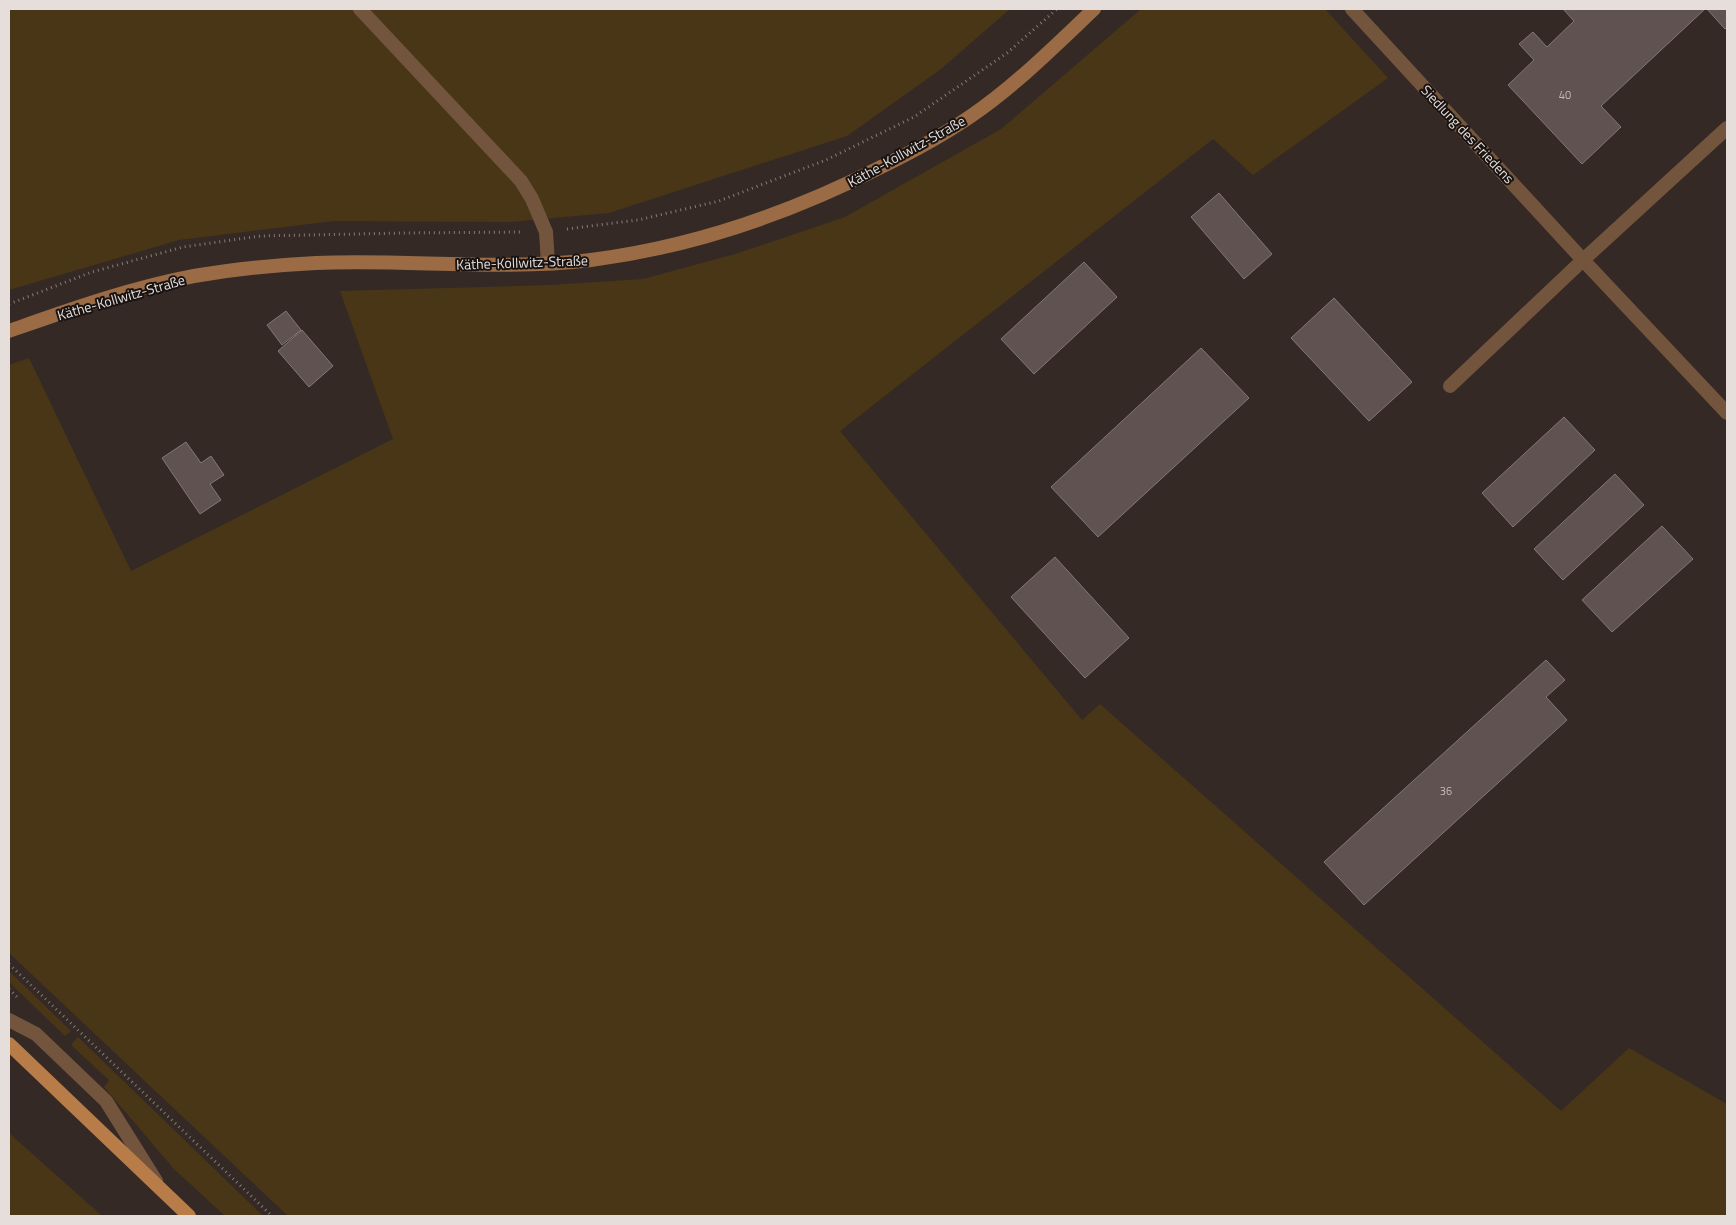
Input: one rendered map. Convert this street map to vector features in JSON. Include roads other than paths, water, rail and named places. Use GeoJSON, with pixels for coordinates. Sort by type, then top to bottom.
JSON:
{"type":"FeatureCollection","features":[{"type":"Feature","properties":{"kind":"main road","name":"Käthe-Kollwitz-Straße"},"geometry":{"type":"LineString","coordinates":[[9,332],[115,295],[192,276],[223,271],[319,263],[478,265],[590,260],[628,254],[728,230],[822,196],[901,157],[970,116],[1033,67],[1094,9]]}},
{"type":"Feature","properties":{"kind":"main road"},"geometry":{"type":"LineString","coordinates":[[9,1044],[189,1216]]}},
{"type":"Feature","properties":{"kind":"street"},"geometry":{"type":"LineString","coordinates":[[360,9],[521,181],[532,199],[546,232],[548,263]]}},
{"type":"Feature","properties":{"kind":"street","name":"Siedlung des Friedens"},"geometry":{"type":"LineString","coordinates":[[1352,9],[1727,413]]}},
{"type":"Feature","properties":{"kind":"street"},"geometry":{"type":"LineString","coordinates":[[1450,386],[1583,260],[1727,128]]}},
{"type":"Feature","properties":{"kind":"street"},"geometry":{"type":"LineString","coordinates":[[9,1020],[36,1034],[106,1101],[161,1190]]}}]}
